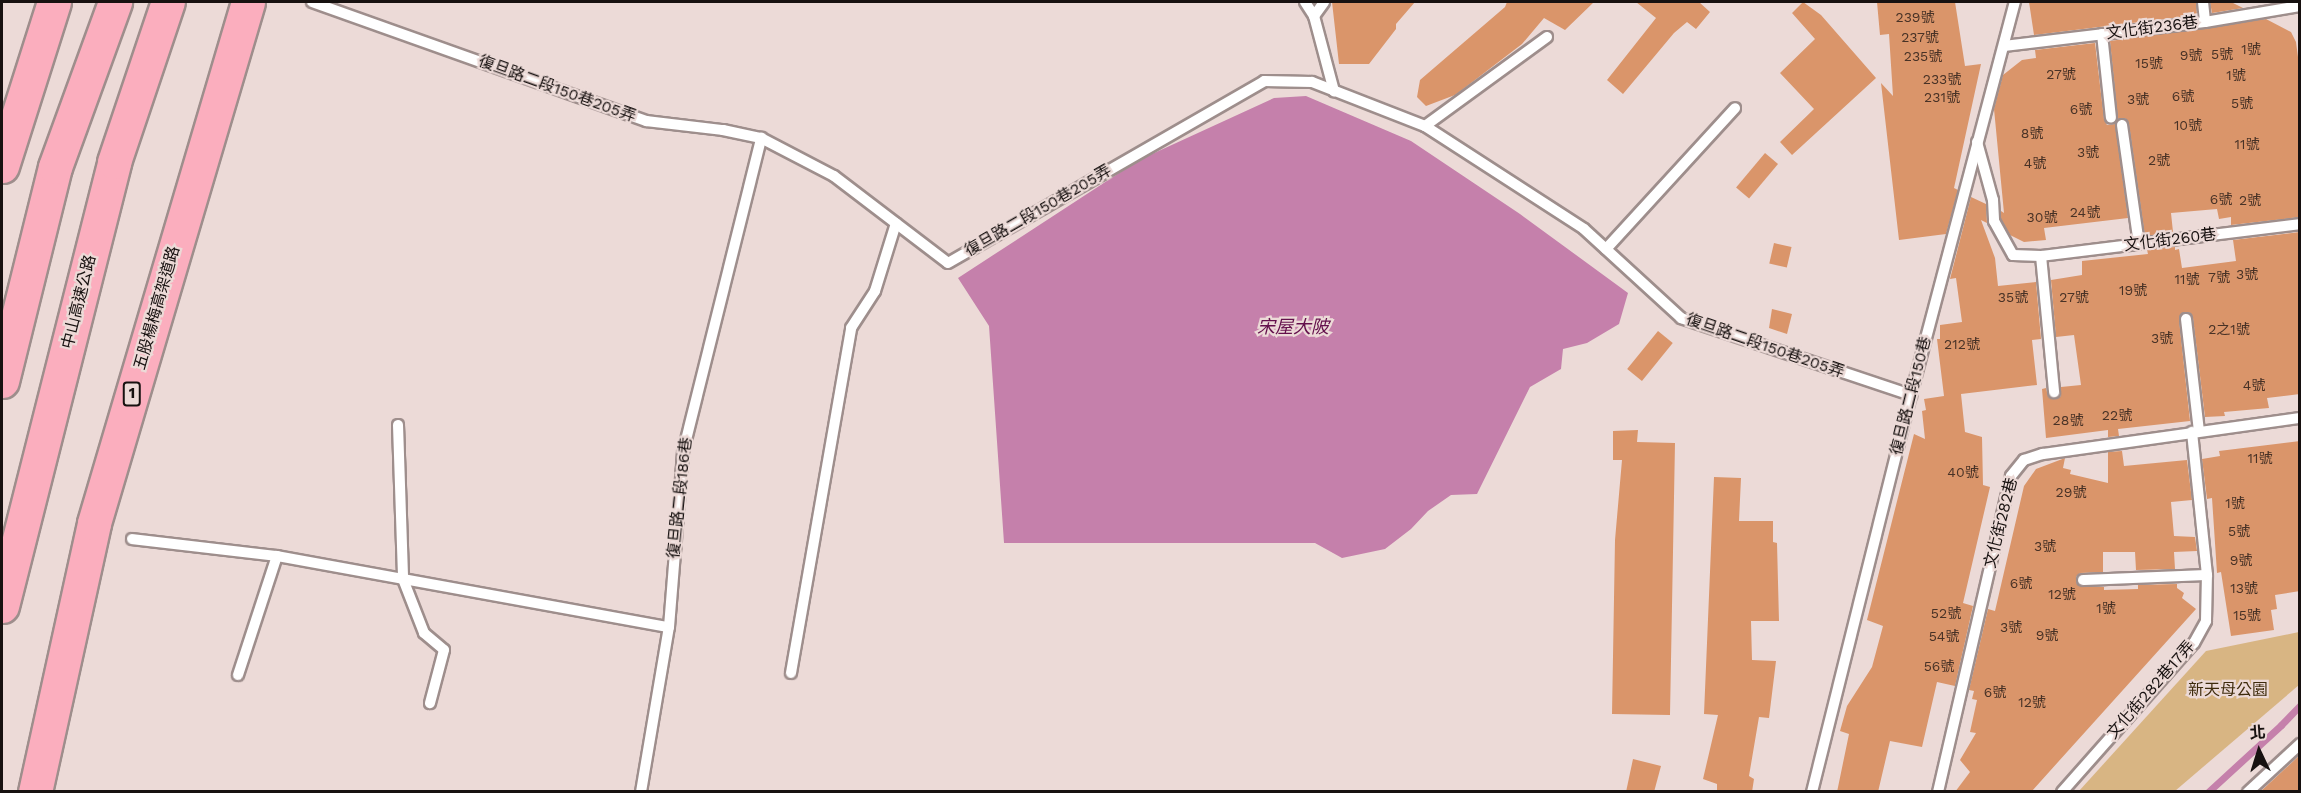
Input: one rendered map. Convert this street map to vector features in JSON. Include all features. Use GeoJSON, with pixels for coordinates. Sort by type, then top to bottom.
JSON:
{"type":"FeatureCollection","features":[{"type":"Feature","properties":{"kind":"highway"},"geometry":{"type":"LineString","coordinates":[[2,166],[8,139],[54,2]]}},
{"type":"Feature","properties":{"kind":"highway"},"geometry":{"type":"LineString","coordinates":[[2,381],[55,167],[115,2]]}},
{"type":"Feature","properties":{"kind":"highway","name":"中山高速公路"},"geometry":{"type":"LineString","coordinates":[[2,606],[114,162],[168,2]]}},
{"type":"Feature","properties":{"kind":"highway","name":"五股楊梅高架道路"},"geometry":{"type":"LineString","coordinates":[[35,792],[94,523],[248,2]]}},
{"type":"Feature","properties":{"kind":"lane","name":"復旦路二段150巷205弄"},"geometry":{"type":"LineString","coordinates":[[312,2],[646,121],[723,130],[761,138],[834,176],[948,263],[1264,81],[1312,82],[1425,126],[1584,229],[1681,318],[1911,395]]}},
{"type":"Feature","properties":{"kind":"lane"},"geometry":{"type":"LineString","coordinates":[[1305,2],[1314,16],[1334,91]]}},
{"type":"Feature","properties":{"kind":"lane"},"geometry":{"type":"LineString","coordinates":[[1314,16],[1324,2]]}},
{"type":"Feature","properties":{"kind":"lane","name":"復旦路二段150巷"},"geometry":{"type":"LineString","coordinates":[[1812,792],[1911,395],[2015,2]]}},
{"type":"Feature","properties":{"kind":"lane"},"geometry":{"type":"LineString","coordinates":[[2203,2],[2205,22]]}},
{"type":"Feature","properties":{"kind":"lane","name":"文化街236巷"},"geometry":{"type":"LineString","coordinates":[[2004,46],[2205,22],[2300,6]]}},
{"type":"Feature","properties":{"kind":"lane"},"geometry":{"type":"LineString","coordinates":[[2102,34],[2111,118]]}},
{"type":"Feature","properties":{"kind":"lane"},"geometry":{"type":"LineString","coordinates":[[1425,126],[1547,37]]}},
{"type":"Feature","properties":{"kind":"lane"},"geometry":{"type":"LineString","coordinates":[[1606,249],[1735,108]]}},
{"type":"Feature","properties":{"kind":"lane"},"geometry":{"type":"LineString","coordinates":[[2122,125],[2139,244]]}},
{"type":"Feature","properties":{"kind":"lane","name":"復旦路二段186巷"},"geometry":{"type":"LineString","coordinates":[[641,792],[669,627],[682,452],[761,138]]}},
{"type":"Feature","properties":{"kind":"lane","name":"文化街260巷"},"geometry":{"type":"LineString","coordinates":[[1977,142],[1993,200],[1994,221],[2013,255],[2041,256],[2300,224]]}},
{"type":"Feature","properties":{"kind":"lane"},"geometry":{"type":"LineString","coordinates":[[791,673],[851,328],[875,291],[896,223]]}},
{"type":"Feature","properties":{"kind":"lane"},"geometry":{"type":"LineString","coordinates":[[2041,256],[2054,392]]}},
{"type":"Feature","properties":{"kind":"lane","name":"文化街282巷17弄"},"geometry":{"type":"LineString","coordinates":[[2062,792],[2194,643],[2206,621],[2207,575],[2186,319]]}},
{"type":"Feature","properties":{"kind":"lane","name":"文化街282巷"},"geometry":{"type":"LineString","coordinates":[[1938,792],[2011,476],[2024,460],[2043,454],[2300,418]]}},
{"type":"Feature","properties":{"kind":"lane"},"geometry":{"type":"LineString","coordinates":[[398,425],[403,579],[424,633],[444,650],[430,703]]}},
{"type":"Feature","properties":{"kind":"lane"},"geometry":{"type":"LineString","coordinates":[[132,539],[277,555],[669,627]]}},
{"type":"Feature","properties":{"kind":"lane"},"geometry":{"type":"LineString","coordinates":[[238,675],[277,555]]}},
{"type":"Feature","properties":{"kind":"lane"},"geometry":{"type":"LineString","coordinates":[[2083,580],[2207,575]]}},
{"type":"Feature","properties":{"kind":"lane"},"geometry":{"type":"LineString","coordinates":[[2248,792],[2300,744]]}},
{"type":"Feature","properties":{"kind":"green space","name":"新天母公園"},"geometry":{"type":"Polygon","coordinates":[[[2299,632],[2299,685],[2175,791],[2079,791],[2206,651],[2299,632]]]}},
{"type":"Feature","properties":{"kind":"water","name":"宋屋大陂"},"geometry":{"type":"Polygon","coordinates":[[[1306,96],[1411,141],[1520,214],[1628,293],[1619,324],[1587,343],[1563,349],[1561,369],[1530,387],[1477,494],[1451,495],[1428,511],[1411,529],[1385,549],[1342,558],[1315,543],[1004,543],[989,326],[958,278],[1139,160],[1274,98],[1306,96]]]}},
{"type":"Feature","properties":{"kind":"building"},"geometry":{"type":"Polygon","coordinates":[[[1332,2],[1415,2],[1396,24],[1396,29],[1369,64],[1339,64],[1332,2]]]}},
{"type":"Feature","properties":{"kind":"building"},"geometry":{"type":"Polygon","coordinates":[[[1507,2],[1594,2],[1565,30],[1544,18],[1522,44],[1455,95],[1426,106],[1417,97],[1420,80],[1505,7],[1507,2]]]}},
{"type":"Feature","properties":{"kind":"building"},"geometry":{"type":"Polygon","coordinates":[[[1636,2],[1699,2],[1710,12],[1696,29],[1687,22],[1674,33],[1623,94],[1607,80],[1656,18],[1636,2]]]}},
{"type":"Feature","properties":{"kind":"building"},"geometry":{"type":"Polygon","coordinates":[[[1803,2],[1821,15],[1876,78],[1792,155],[1780,142],[1814,109],[1780,73],[1815,39],[1792,13],[1803,2]]]}},
{"type":"Feature","properties":{"kind":"building"},"geometry":{"type":"Polygon","coordinates":[[[1877,2],[1955,2],[1965,66],[1981,64],[1954,188],[1958,190],[1946,234],[1899,240],[1881,83],[1893,96],[1889,34],[1880,35],[1877,2]]]}},
{"type":"Feature","properties":{"kind":"building"},"geometry":{"type":"Polygon","coordinates":[[[2029,2],[2196,2],[2197,15],[2034,35],[2029,2]]]}},
{"type":"Feature","properties":{"kind":"building"},"geometry":{"type":"Polygon","coordinates":[[[2210,2],[2231,2],[2243,8],[2212,13],[2210,2]]]}},
{"type":"Feature","properties":{"kind":"building"},"geometry":{"type":"Polygon","coordinates":[[[2266,19],[2291,32],[2296,42],[2300,72],[2300,217],[2231,225],[2231,217],[2219,219],[2217,209],[2171,213],[2173,232],[2145,236],[2129,124],[2125,118],[2118,119],[2110,41],[2266,19]]]}},
{"type":"Feature","properties":{"kind":"building"},"geometry":{"type":"Polygon","coordinates":[[[2095,43],[2104,119],[2107,125],[2115,124],[2128,218],[2044,228],[2046,240],[2024,242],[2010,235],[2001,219],[2001,211],[2004,213],[1994,109],[2003,75],[2022,60],[2036,58],[2035,50],[2095,43]]]}},
{"type":"Feature","properties":{"kind":"building"},"geometry":{"type":"Polygon","coordinates":[[[1765,153],[1778,164],[1749,198],[1736,187],[1765,153]]]}},
{"type":"Feature","properties":{"kind":"building"},"geometry":{"type":"Polygon","coordinates":[[[1971,197],[1986,204],[1987,223],[1981,220],[1995,258],[1998,286],[2036,282],[2041,339],[2032,340],[2037,385],[1961,394],[1965,432],[1982,437],[1983,485],[1990,487],[1963,603],[1973,606],[1955,686],[1937,682],[1922,747],[1890,741],[1878,792],[1837,792],[1849,734],[1840,731],[1847,706],[1872,667],[1883,626],[1867,620],[1914,434],[1925,439],[1922,411],[1926,410],[1924,399],[1944,396],[1937,339],[1940,339],[1940,325],[1962,322],[1956,278],[1950,279],[1971,197]]]}},
{"type":"Feature","properties":{"kind":"building"},"geometry":{"type":"Polygon","coordinates":[[[2300,232],[2300,394],[2267,398],[2269,408],[2224,412],[2225,416],[2205,417],[2193,318],[2189,312],[2185,312],[2179,320],[2190,421],[2118,429],[2119,436],[2108,437],[2108,430],[2046,438],[2042,389],[2046,388],[2048,396],[2054,399],[2061,396],[2061,387],[2081,385],[2074,335],[2056,337],[2051,280],[2082,275],[2082,261],[2148,254],[2147,250],[2175,247],[2175,250],[2179,249],[2182,268],[2236,261],[2233,240],[2300,232]]]}},
{"type":"Feature","properties":{"kind":"building"},"geometry":{"type":"Polygon","coordinates":[[[1774,243],[1792,247],[1787,268],[1769,263],[1774,243]]]}},
{"type":"Feature","properties":{"kind":"building"},"geometry":{"type":"Polygon","coordinates":[[[1772,309],[1792,314],[1787,334],[1769,328],[1772,309]]]}},
{"type":"Feature","properties":{"kind":"building"},"geometry":{"type":"Polygon","coordinates":[[[1658,331],[1673,343],[1642,381],[1627,369],[1658,331]]]}},
{"type":"Feature","properties":{"kind":"building"},"geometry":{"type":"Polygon","coordinates":[[[1638,430],[1637,442],[1675,443],[1670,715],[1612,714],[1615,540],[1622,460],[1613,460],[1613,431],[1638,430]]]}},
{"type":"Feature","properties":{"kind":"building"},"geometry":{"type":"Polygon","coordinates":[[[2300,441],[2300,591],[2275,595],[2277,609],[2271,610],[2274,630],[2231,636],[2221,572],[2217,573],[2212,498],[2207,499],[2202,459],[2220,456],[2219,451],[2300,441]]]}},
{"type":"Feature","properties":{"kind":"building"},"geometry":{"type":"Polygon","coordinates":[[[2122,451],[2124,466],[2187,460],[2192,500],[2171,502],[2174,536],[2195,537],[2197,551],[2174,552],[2175,569],[2136,570],[2135,552],[2103,552],[2103,572],[2080,573],[2076,577],[2076,583],[2083,587],[2104,587],[2104,590],[2138,589],[2138,585],[2177,584],[2177,588],[2184,593],[2182,598],[2196,609],[2031,792],[1955,792],[1970,772],[1960,760],[1976,733],[1970,732],[1977,700],[1972,699],[1974,691],[1969,690],[1988,609],[1995,611],[2024,486],[2036,469],[2065,458],[2063,468],[2071,470],[2070,474],[2108,483],[2108,452],[2122,451]]]}},
{"type":"Feature","properties":{"kind":"building"},"geometry":{"type":"Polygon","coordinates":[[[1714,477],[1741,478],[1739,521],[1773,521],[1773,542],[1777,543],[1779,621],[1751,621],[1752,660],[1776,661],[1769,718],[1759,717],[1749,776],[1754,779],[1752,792],[1717,792],[1717,784],[1703,779],[1718,715],[1704,714],[1714,477]]]}},
{"type":"Feature","properties":{"kind":"building"},"geometry":{"type":"Polygon","coordinates":[[[2300,755],[2300,792],[2260,792],[2300,755]]]}},
{"type":"Feature","properties":{"kind":"building"},"geometry":{"type":"Polygon","coordinates":[[[1633,759],[1661,766],[1654,792],[1626,792],[1633,759]]]}},
{"type":"Feature","properties":{"kind":"waterway"},"geometry":{"type":"LineString","coordinates":[[2208,792],[2300,705]]}}]}
